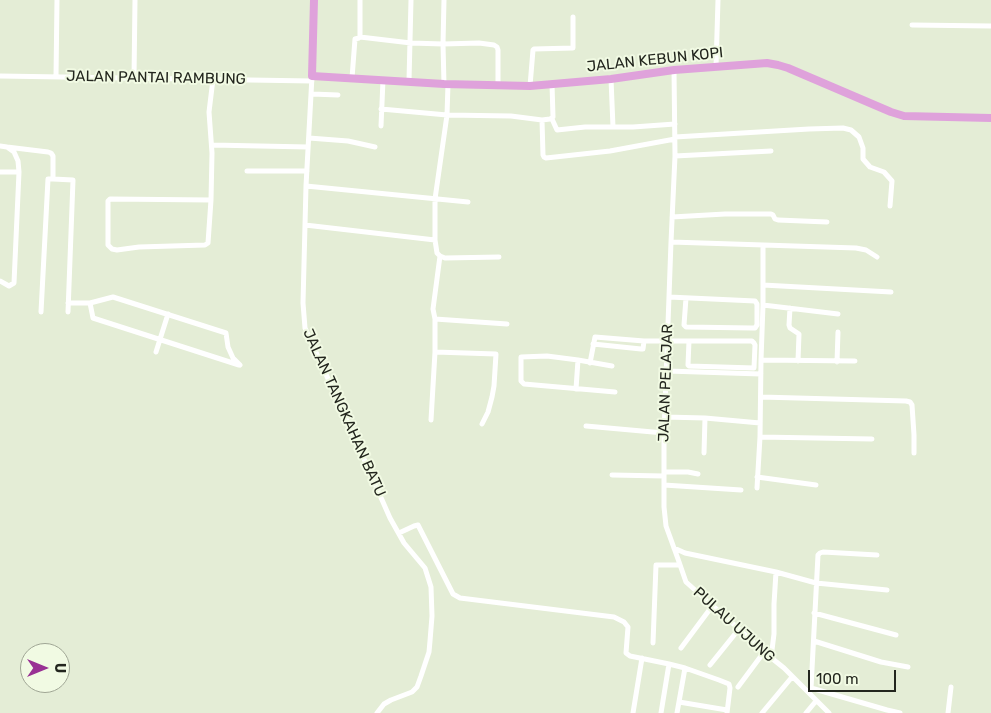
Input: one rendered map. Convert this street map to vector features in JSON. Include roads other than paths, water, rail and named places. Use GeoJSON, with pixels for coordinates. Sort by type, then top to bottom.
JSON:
{"type":"FeatureCollection","features":[{"type":"Feature","properties":{"kind":"main road"},"geometry":{"type":"LineString","coordinates":[[312,78],[314,0]]}},
{"type":"Feature","properties":{"kind":"main road","name":"JALAN KEBUN KOPI"},"geometry":{"type":"LineString","coordinates":[[312,78],[530,86],[716,66],[768,64],[778,65],[904,116],[991,118]]}},
{"type":"Feature","properties":{"kind":"street"},"geometry":{"type":"LineString","coordinates":[[56,77],[57,0]]}},
{"type":"Feature","properties":{"kind":"street"},"geometry":{"type":"LineString","coordinates":[[134,0],[134,78]]}},
{"type":"Feature","properties":{"kind":"street"},"geometry":{"type":"LineString","coordinates":[[360,0],[360,37]]}},
{"type":"Feature","properties":{"kind":"street"},"geometry":{"type":"LineString","coordinates":[[409,81],[412,0]]}},
{"type":"Feature","properties":{"kind":"street"},"geometry":{"type":"LineString","coordinates":[[444,0],[443,44],[447,115],[435,199],[437,254],[445,258],[499,257]]}},
{"type":"Feature","properties":{"kind":"street"},"geometry":{"type":"LineString","coordinates":[[716,66],[718,0]]}},
{"type":"Feature","properties":{"kind":"street"},"geometry":{"type":"LineString","coordinates":[[530,86],[534,49],[573,48],[572,17]]}},
{"type":"Feature","properties":{"kind":"street"},"geometry":{"type":"LineString","coordinates":[[912,25],[991,26]]}},
{"type":"Feature","properties":{"kind":"street"},"geometry":{"type":"LineString","coordinates":[[352,78],[355,39],[360,37],[410,43],[479,43],[497,46],[498,85]]}},
{"type":"Feature","properties":{"kind":"street","name":"JALAN PELAJAR"},"geometry":{"type":"LineString","coordinates":[[674,70],[675,156],[670,242],[666,417],[664,432],[666,526],[674,548]]}},
{"type":"Feature","properties":{"kind":"street","name":"JALAN PANTAI RAMBUNG"},"geometry":{"type":"LineString","coordinates":[[0,76],[312,78]]}},
{"type":"Feature","properties":{"kind":"street"},"geometry":{"type":"LineString","coordinates":[[211,200],[110,199],[108,201],[108,245],[112,250],[117,250],[139,247],[205,245],[208,243],[211,200],[212,145],[209,112],[213,78]]}},
{"type":"Feature","properties":{"kind":"street","name":"JALAN TANGKAHAN BATU"},"geometry":{"type":"LineString","coordinates":[[312,78],[306,186],[303,303],[305,328],[390,518],[404,543],[425,568],[429,578],[431,595],[430,641],[417,687],[412,692],[384,704],[377,713]]}},
{"type":"Feature","properties":{"kind":"street"},"geometry":{"type":"LineString","coordinates":[[611,78],[614,127]]}},
{"type":"Feature","properties":{"kind":"street"},"geometry":{"type":"LineString","coordinates":[[381,126],[383,80]]}},
{"type":"Feature","properties":{"kind":"street"},"geometry":{"type":"LineString","coordinates":[[552,84],[554,117],[552,118],[557,130],[675,124]]}},
{"type":"Feature","properties":{"kind":"street"},"geometry":{"type":"LineString","coordinates":[[312,94],[338,95]]}},
{"type":"Feature","properties":{"kind":"street"},"geometry":{"type":"LineString","coordinates":[[382,109],[447,115],[511,116],[542,120],[552,118]]}},
{"type":"Feature","properties":{"kind":"street"},"geometry":{"type":"LineString","coordinates":[[542,120],[543,155],[546,158],[610,151],[675,138],[809,129],[842,128],[851,130],[859,137],[863,148],[863,159],[870,167],[884,172],[892,181],[890,206]]}},
{"type":"Feature","properties":{"kind":"street"},"geometry":{"type":"LineString","coordinates":[[309,138],[348,141],[375,146]]}},
{"type":"Feature","properties":{"kind":"street"},"geometry":{"type":"LineString","coordinates":[[212,145],[308,147]]}},
{"type":"Feature","properties":{"kind":"street"},"geometry":{"type":"LineString","coordinates":[[0,146],[51,153],[54,160],[53,179]]}},
{"type":"Feature","properties":{"kind":"street"},"geometry":{"type":"LineString","coordinates":[[0,281],[9,286],[14,283],[19,172],[14,152],[7,147]]}},
{"type":"Feature","properties":{"kind":"street"},"geometry":{"type":"LineString","coordinates":[[675,156],[771,151]]}},
{"type":"Feature","properties":{"kind":"street"},"geometry":{"type":"LineString","coordinates":[[247,171],[307,171]]}},
{"type":"Feature","properties":{"kind":"street"},"geometry":{"type":"LineString","coordinates":[[0,172],[19,172]]}},
{"type":"Feature","properties":{"kind":"street"},"geometry":{"type":"LineString","coordinates":[[41,312],[48,179],[74,180],[68,312]]}},
{"type":"Feature","properties":{"kind":"street"},"geometry":{"type":"LineString","coordinates":[[306,186],[468,202]]}},
{"type":"Feature","properties":{"kind":"street"},"geometry":{"type":"LineString","coordinates":[[672,218],[725,214],[771,214],[778,220],[827,222]]}},
{"type":"Feature","properties":{"kind":"street"},"geometry":{"type":"LineString","coordinates":[[305,225],[435,240]]}},
{"type":"Feature","properties":{"kind":"street"},"geometry":{"type":"LineString","coordinates":[[670,242],[856,248],[866,250],[877,257]]}},
{"type":"Feature","properties":{"kind":"street"},"geometry":{"type":"LineString","coordinates":[[757,488],[761,397],[763,245]]}},
{"type":"Feature","properties":{"kind":"street"},"geometry":{"type":"LineString","coordinates":[[431,420],[436,319],[434,309],[440,256]]}},
{"type":"Feature","properties":{"kind":"street"},"geometry":{"type":"LineString","coordinates":[[763,285],[891,292]]}},
{"type":"Feature","properties":{"kind":"street"},"geometry":{"type":"LineString","coordinates":[[68,303],[90,303],[113,297],[226,333],[228,347],[233,358],[240,365],[93,318],[90,303]]}},
{"type":"Feature","properties":{"kind":"street"},"geometry":{"type":"LineString","coordinates":[[669,297],[755,301],[757,304],[757,325],[755,328],[686,327],[684,325],[686,298]]}},
{"type":"Feature","properties":{"kind":"street"},"geometry":{"type":"LineString","coordinates":[[763,305],[838,314]]}},
{"type":"Feature","properties":{"kind":"street"},"geometry":{"type":"LineString","coordinates":[[790,308],[790,328],[799,334],[798,361]]}},
{"type":"Feature","properties":{"kind":"street"},"geometry":{"type":"LineString","coordinates":[[156,352],[168,314]]}},
{"type":"Feature","properties":{"kind":"street"},"geometry":{"type":"LineString","coordinates":[[436,319],[507,324]]}},
{"type":"Feature","properties":{"kind":"street"},"geometry":{"type":"LineString","coordinates":[[837,362],[838,332]]}},
{"type":"Feature","properties":{"kind":"street"},"geometry":{"type":"LineString","coordinates":[[590,363],[595,338],[644,341],[689,341],[752,342],[755,345],[754,368],[689,366],[689,341]]}},
{"type":"Feature","properties":{"kind":"street"},"geometry":{"type":"LineString","coordinates":[[593,344],[641,350],[643,349],[644,341]]}},
{"type":"Feature","properties":{"kind":"street"},"geometry":{"type":"LineString","coordinates":[[435,352],[496,354],[492,397],[482,424]]}},
{"type":"Feature","properties":{"kind":"street"},"geometry":{"type":"LineString","coordinates":[[612,366],[547,356],[521,357],[520,377],[521,382],[524,384],[615,392]]}},
{"type":"Feature","properties":{"kind":"street"},"geometry":{"type":"LineString","coordinates":[[576,389],[578,360]]}},
{"type":"Feature","properties":{"kind":"street"},"geometry":{"type":"LineString","coordinates":[[761,360],[854,361]]}},
{"type":"Feature","properties":{"kind":"street"},"geometry":{"type":"LineString","coordinates":[[667,371],[761,374]]}},
{"type":"Feature","properties":{"kind":"street"},"geometry":{"type":"LineString","coordinates":[[761,397],[910,402],[912,405],[914,453]]}},
{"type":"Feature","properties":{"kind":"street"},"geometry":{"type":"LineString","coordinates":[[666,417],[760,423]]}},
{"type":"Feature","properties":{"kind":"street"},"geometry":{"type":"LineString","coordinates":[[704,453],[705,418]]}},
{"type":"Feature","properties":{"kind":"street"},"geometry":{"type":"LineString","coordinates":[[586,426],[664,432]]}},
{"type":"Feature","properties":{"kind":"street"},"geometry":{"type":"LineString","coordinates":[[760,437],[872,439]]}},
{"type":"Feature","properties":{"kind":"street"},"geometry":{"type":"LineString","coordinates":[[612,475],[688,472],[698,474]]}},
{"type":"Feature","properties":{"kind":"street"},"geometry":{"type":"LineString","coordinates":[[757,477],[816,485]]}},
{"type":"Feature","properties":{"kind":"street"},"geometry":{"type":"LineString","coordinates":[[664,485],[740,490]]}},
{"type":"Feature","properties":{"kind":"street"},"geometry":{"type":"LineString","coordinates":[[399,534],[418,525],[453,594],[460,598],[614,617],[624,622],[628,627],[626,653],[630,656],[685,668],[729,684],[727,711],[679,702]]}},
{"type":"Feature","properties":{"kind":"street"},"geometry":{"type":"LineString","coordinates":[[674,548],[685,553],[776,572],[816,584],[887,590]]}},
{"type":"Feature","properties":{"kind":"street","name":"PULAU UJUNG"},"geometry":{"type":"LineString","coordinates":[[674,548],[686,582],[792,677],[810,690],[816,701],[828,713]]}},
{"type":"Feature","properties":{"kind":"street"},"geometry":{"type":"LineString","coordinates":[[877,555],[823,552],[818,555],[810,690],[886,712],[900,713]]}},
{"type":"Feature","properties":{"kind":"street"},"geometry":{"type":"LineString","coordinates":[[653,643],[656,565],[680,564]]}},
{"type":"Feature","properties":{"kind":"street"},"geometry":{"type":"LineString","coordinates":[[771,658],[774,634],[776,572]]}},
{"type":"Feature","properties":{"kind":"street"},"geometry":{"type":"LineString","coordinates":[[681,648],[713,605]]}},
{"type":"Feature","properties":{"kind":"street"},"geometry":{"type":"LineString","coordinates":[[814,613],[896,634]]}},
{"type":"Feature","properties":{"kind":"street"},"geometry":{"type":"LineString","coordinates":[[710,665],[740,629]]}},
{"type":"Feature","properties":{"kind":"street"},"geometry":{"type":"LineString","coordinates":[[814,641],[881,662],[908,667]]}},
{"type":"Feature","properties":{"kind":"street"},"geometry":{"type":"LineString","coordinates":[[738,687],[764,652]]}},
{"type":"Feature","properties":{"kind":"street"},"geometry":{"type":"LineString","coordinates":[[633,713],[642,658]]}},
{"type":"Feature","properties":{"kind":"street"},"geometry":{"type":"LineString","coordinates":[[661,713],[669,664]]}},
{"type":"Feature","properties":{"kind":"street"},"geometry":{"type":"LineString","coordinates":[[678,713],[685,668]]}},
{"type":"Feature","properties":{"kind":"street"},"geometry":{"type":"LineString","coordinates":[[762,713],[792,677]]}},
{"type":"Feature","properties":{"kind":"street"},"geometry":{"type":"LineString","coordinates":[[948,713],[951,687]]}},
{"type":"Feature","properties":{"kind":"street"},"geometry":{"type":"LineString","coordinates":[[806,713],[816,701]]}}]}
